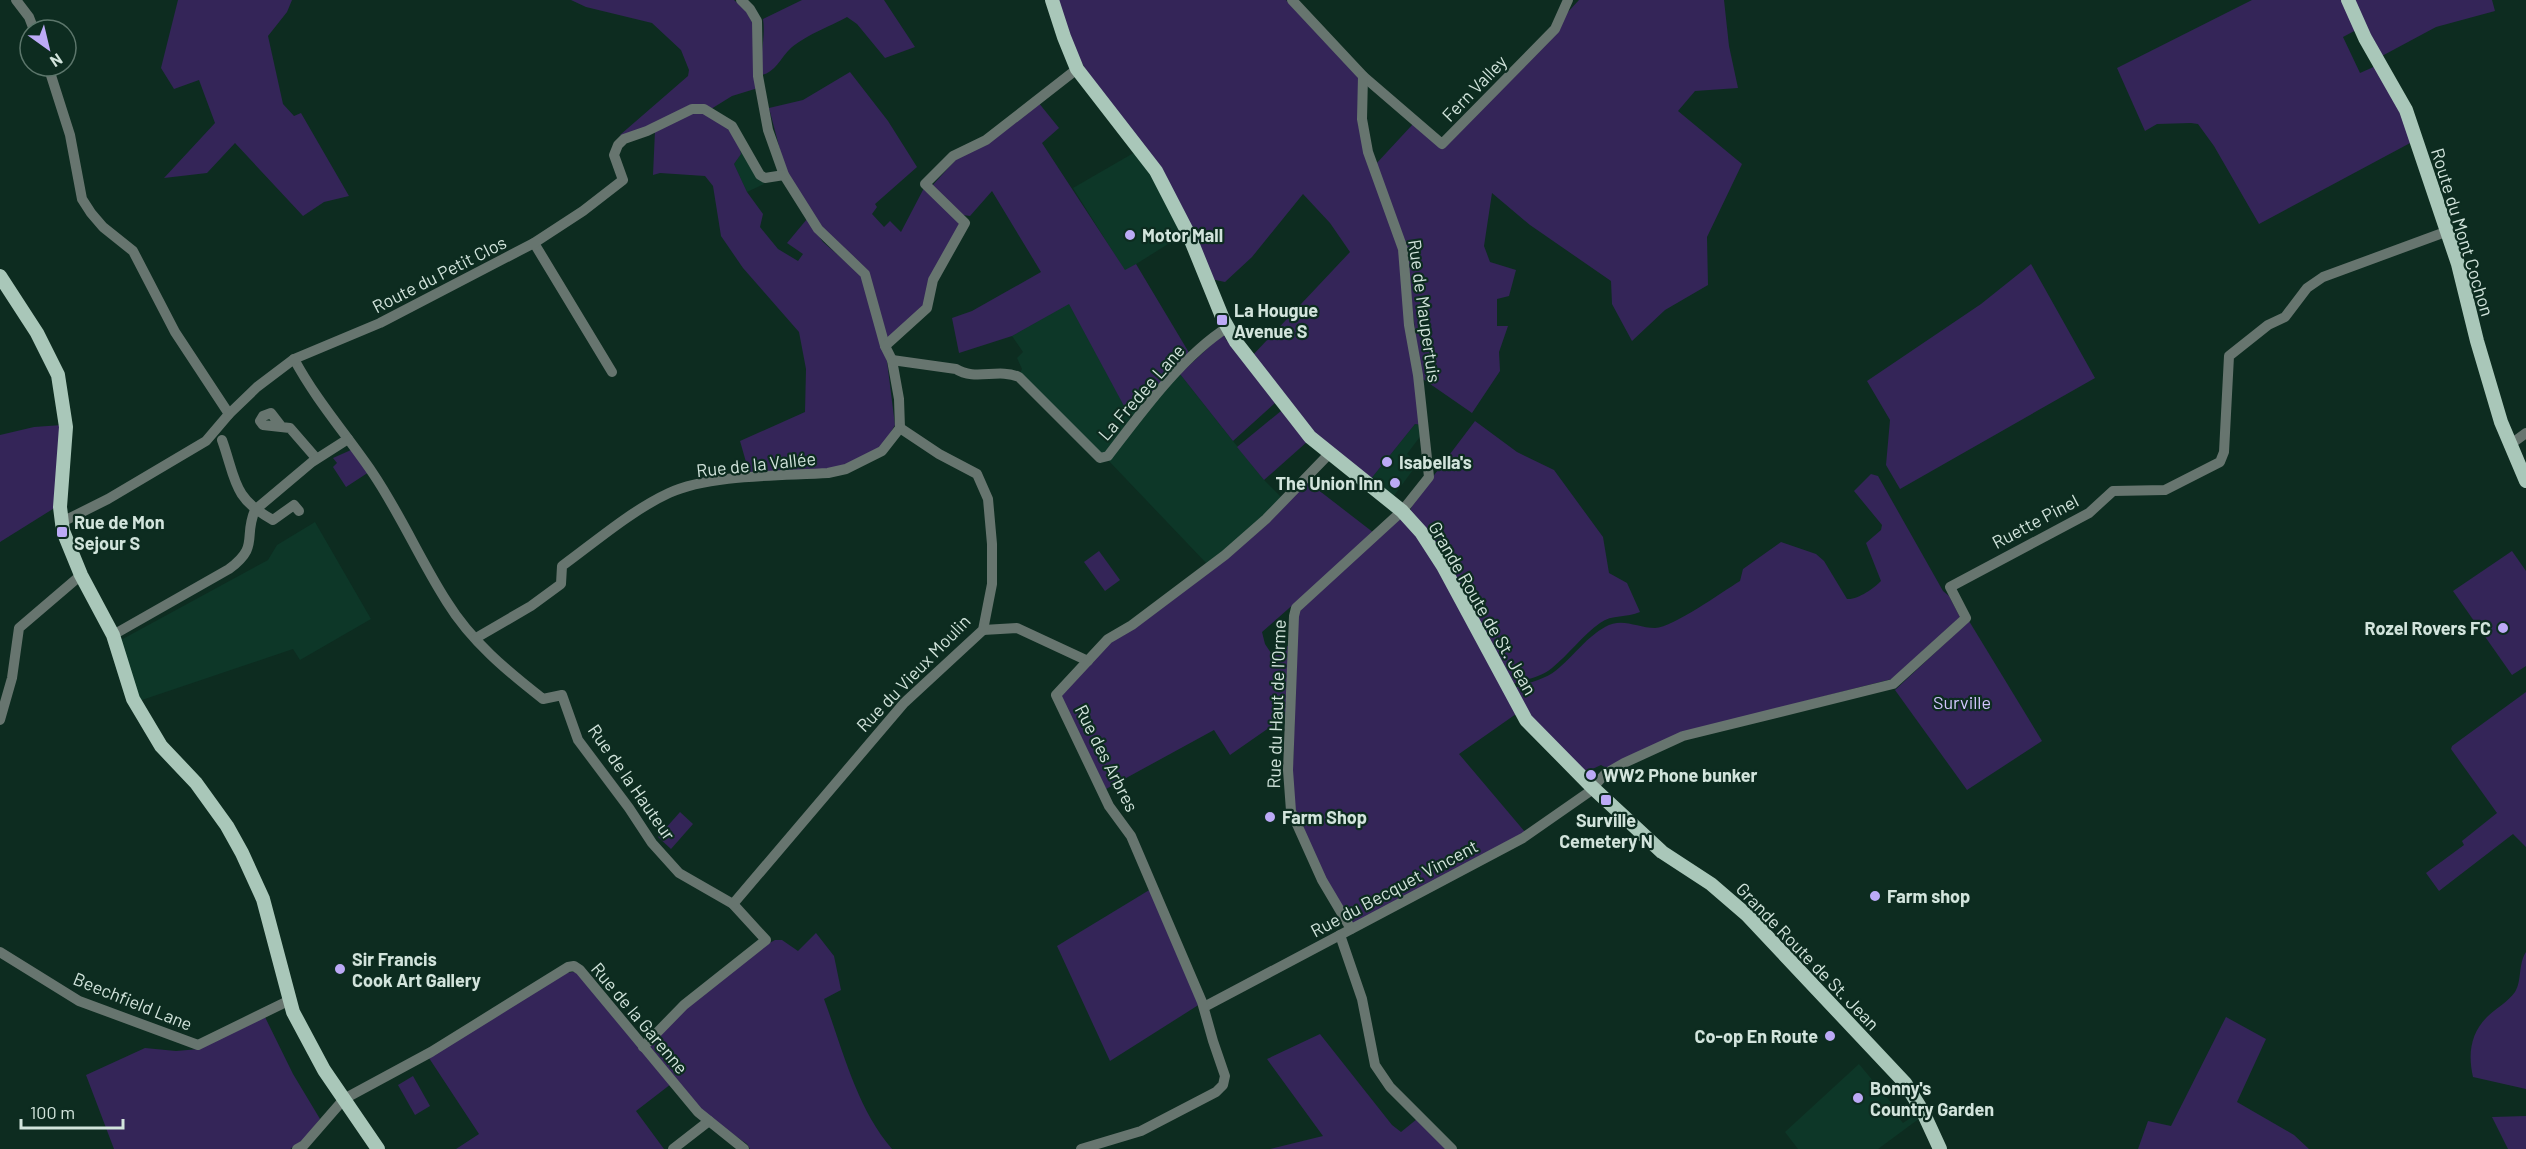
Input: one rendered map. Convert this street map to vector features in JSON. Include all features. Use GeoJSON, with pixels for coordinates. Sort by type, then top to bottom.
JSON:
{"type":"FeatureCollection","features":[{"type":"Feature","properties":{"kind":"main road","name":"Grande Route de St. Jean"},"geometry":{"type":"LineString","coordinates":[[1052,0],[1077,69],[1156,171],[1188,233],[1228,327],[1256,370],[1310,437],[1402,512],[1421,532],[1443,567],[1526,720],[1592,787],[1662,852],[1711,884],[1747,915],[1905,1083],[1923,1112],[1940,1149]]}},
{"type":"Feature","properties":{"kind":"main road","name":"Route du Mont Cochon"},"geometry":{"type":"LineString","coordinates":[[2348,0],[2365,38],[2406,110],[2448,231],[2501,422],[2526,481]]}},
{"type":"Feature","properties":{"kind":"main road"},"geometry":{"type":"LineString","coordinates":[[0,276],[37,333],[58,375],[66,427],[61,492],[62,522],[81,575],[113,635],[132,699],[161,746],[196,783],[227,826],[242,853],[268,914],[288,1001],[324,1070],[378,1149]]}},
{"type":"Feature","properties":{"kind":"street"},"geometry":{"type":"LineString","coordinates":[[16,0],[29,18]]}},
{"type":"Feature","properties":{"kind":"street"},"geometry":{"type":"LineString","coordinates":[[741,0],[758,21],[758,76],[768,130],[784,175],[818,229],[865,274],[885,346],[892,360],[899,399],[900,428]]}},
{"type":"Feature","properties":{"kind":"street"},"geometry":{"type":"LineString","coordinates":[[1292,0],[1363,76]]}},
{"type":"Feature","properties":{"kind":"street","name":"Fern Valley"},"geometry":{"type":"LineString","coordinates":[[1363,76],[1442,144],[1555,29],[1568,0]]}},
{"type":"Feature","properties":{"kind":"street"},"geometry":{"type":"LineString","coordinates":[[885,346],[927,308],[933,280],[965,223],[925,184],[953,156],[986,140],[1077,69]]}},
{"type":"Feature","properties":{"kind":"street","name":"Rue de Maupertuis"},"geometry":{"type":"LineString","coordinates":[[1363,76],[1362,119],[1368,152],[1403,249],[1409,325],[1418,375],[1429,477],[1402,512]]}},
{"type":"Feature","properties":{"kind":"street"},"geometry":{"type":"LineString","coordinates":[[52,78],[70,135],[82,199],[103,227],[133,250],[175,332],[229,414]]}},
{"type":"Feature","properties":{"kind":"street","name":"Route du Petit Clos"},"geometry":{"type":"LineString","coordinates":[[62,522],[108,499],[206,441],[229,414],[280,368],[294,359],[380,323],[534,243],[621,183],[622,176],[614,155],[615,150],[624,139],[647,131],[692,108],[704,109],[732,126],[760,175],[765,178],[784,175]]}},
{"type":"Feature","properties":{"kind":"street","name":"Ruette Pinel"},"geometry":{"type":"LineString","coordinates":[[1592,787],[1605,774],[1624,763],[1683,736],[1893,684],[1966,618],[1950,587],[2089,513],[2113,491],[2165,490],[2220,462],[2224,452],[2229,356],[2268,325],[2285,317],[2307,288],[2323,277],[2448,231]]}},
{"type":"Feature","properties":{"kind":"street"},"geometry":{"type":"LineString","coordinates":[[534,243],[612,372]]}},
{"type":"Feature","properties":{"kind":"street","name":"La Fredee Lane"},"geometry":{"type":"LineString","coordinates":[[892,360],[956,369],[964,375],[1008,372],[1019,377],[1100,458],[1108,456],[1147,406],[1178,372],[1216,334],[1228,327]]}},
{"type":"Feature","properties":{"kind":"street","name":"Rue de la Hauteur"},"geometry":{"type":"LineString","coordinates":[[294,359],[306,382],[372,472],[447,604],[504,669],[543,699],[562,695],[578,740],[652,843],[679,873],[733,904],[766,940],[684,1005],[643,1047]]}},
{"type":"Feature","properties":{"kind":"street"},"geometry":{"type":"LineString","coordinates":[[281,426],[290,428],[316,458]]}},
{"type":"Feature","properties":{"kind":"street","name":"Rue du Vieux Moulin"},"geometry":{"type":"LineString","coordinates":[[733,904],[904,703],[983,630],[992,584],[992,544],[988,499],[977,474],[939,454],[900,428]]}},
{"type":"Feature","properties":{"kind":"street","name":"Rue de la Vallée"},"geometry":{"type":"LineString","coordinates":[[476,638],[531,606],[561,584],[562,566],[670,492],[710,482],[828,473],[846,469],[882,452],[900,428]]}},
{"type":"Feature","properties":{"kind":"street"},"geometry":{"type":"LineString","coordinates":[[2511,444],[2526,433]]}},
{"type":"Feature","properties":{"kind":"street"},"geometry":{"type":"LineString","coordinates":[[113,635],[244,558],[251,543],[251,518],[255,510],[316,458],[348,439]]}},
{"type":"Feature","properties":{"kind":"street"},"geometry":{"type":"LineString","coordinates":[[222,440],[240,493],[255,510],[273,520],[294,505],[299,511]]}},
{"type":"Feature","properties":{"kind":"street","name":"Rue des Arbres"},"geometry":{"type":"LineString","coordinates":[[1204,1007],[1131,836],[1109,806],[1056,695],[1108,639],[1132,625],[1225,555],[1266,519],[1329,454]]}},
{"type":"Feature","properties":{"kind":"street","name":"Rue du Haut de l'Orme"},"geometry":{"type":"LineString","coordinates":[[1351,929],[1322,880],[1291,811],[1288,770],[1294,616],[1296,608],[1402,512]]}},
{"type":"Feature","properties":{"kind":"street"},"geometry":{"type":"LineString","coordinates":[[0,720],[12,678],[20,628],[81,575]]}},
{"type":"Feature","properties":{"kind":"street"},"geometry":{"type":"LineString","coordinates":[[983,630],[1017,628],[1088,661]]}},
{"type":"Feature","properties":{"kind":"street"},"geometry":{"type":"LineString","coordinates":[[0,672],[12,678]]}},
{"type":"Feature","properties":{"kind":"street","name":"Rue du Becquet Vincent"},"geometry":{"type":"LineString","coordinates":[[1204,1007],[1523,838],[1589,792],[1592,787]]}},
{"type":"Feature","properties":{"kind":"street"},"geometry":{"type":"LineString","coordinates":[[1340,935],[1362,999],[1375,1065],[1390,1087],[1452,1149]]}},
{"type":"Feature","properties":{"kind":"street","name":"Beechfield Lane"},"geometry":{"type":"LineString","coordinates":[[0,952],[80,1001],[198,1045],[288,1001]]}},
{"type":"Feature","properties":{"kind":"street","name":"Rue de la Garenne"},"geometry":{"type":"LineString","coordinates":[[344,1099],[431,1052],[574,966],[580,970],[698,1112],[744,1149]]}},
{"type":"Feature","properties":{"kind":"street"},"geometry":{"type":"LineString","coordinates":[[1081,1149],[1141,1131],[1216,1092],[1223,1085],[1226,1076],[1204,1007]]}},
{"type":"Feature","properties":{"kind":"street"},"geometry":{"type":"LineString","coordinates":[[297,1149],[304,1145],[344,1099]]}},
{"type":"Feature","properties":{"kind":"street"},"geometry":{"type":"LineString","coordinates":[[673,1149],[709,1122]]}},
{"type":"Feature","properties":{"kind":"street"},"geometry":{"type":"LineString","coordinates":[[693,1149],[695,1134]]}},
{"type":"Feature","properties":{"kind":"shaded area"},"geometry":{"type":"Polygon","coordinates":[[[739,143],[764,184],[747,192],[734,164],[741,154],[739,143]]]}},
{"type":"Feature","properties":{"kind":"shaded area","name":"Motor Mall"},"geometry":{"type":"Polygon","coordinates":[[[1137,151],[1163,192],[1184,234],[1125,271],[1073,188],[1137,151]]]}},
{"type":"Feature","properties":{"kind":"shaded area"},"geometry":{"type":"Polygon","coordinates":[[[1069,303],[1124,405],[1140,391],[1150,396],[1107,450],[1100,455],[1019,375],[1022,369],[1017,358],[1023,352],[1012,336],[1069,303]]]}},
{"type":"Feature","properties":{"kind":"shaded area"},"geometry":{"type":"Polygon","coordinates":[[[1180,374],[1264,480],[1283,499],[1208,565],[1107,459],[1180,374]]]}},
{"type":"Feature","properties":{"kind":"shaded area"},"geometry":{"type":"Polygon","coordinates":[[[1415,424],[1422,425],[1422,434],[1407,454],[1418,463],[1393,497],[1370,480],[1415,424]]]}},
{"type":"Feature","properties":{"kind":"shaded area"},"geometry":{"type":"Polygon","coordinates":[[[315,522],[371,619],[300,660],[293,649],[139,701],[119,641],[268,560],[277,545],[315,522]]]}},
{"type":"Feature","properties":{"kind":"shaded area"},"geometry":{"type":"Polygon","coordinates":[[[1859,1064],[1893,1105],[1891,1109],[1903,1123],[1917,1112],[1920,1118],[1878,1149],[1798,1149],[1785,1132],[1859,1064]]]}},
{"type":"Feature","properties":{"kind":"green space"},"geometry":{"type":"Polygon","coordinates":[[[178,0],[292,0],[287,12],[268,36],[283,104],[294,116],[301,113],[349,196],[324,202],[303,216],[235,143],[207,173],[164,178],[215,123],[199,80],[174,89],[161,68],[178,0]]]}},
{"type":"Feature","properties":{"kind":"green space"},"geometry":{"type":"Polygon","coordinates":[[[571,0],[734,0],[746,11],[753,24],[758,88],[732,96],[711,109],[705,105],[624,137],[620,135],[688,76],[689,70],[681,50],[652,23],[586,7],[571,0]]]}},
{"type":"Feature","properties":{"kind":"green space"},"geometry":{"type":"Polygon","coordinates":[[[802,0],[884,0],[915,47],[885,58],[857,24],[847,17],[794,45],[774,68],[762,75],[763,19],[802,0]]]}},
{"type":"Feature","properties":{"kind":"green space"},"geometry":{"type":"Polygon","coordinates":[[[1056,0],[1286,0],[1357,76],[1361,83],[1358,124],[1399,251],[1422,425],[1415,424],[1370,480],[1321,441],[1252,356],[1350,252],[1330,223],[1303,194],[1252,257],[1225,282],[1211,279],[1159,166],[1088,74],[1070,41],[1056,0]]]}},
{"type":"Feature","properties":{"kind":"green space"},"geometry":{"type":"Polygon","coordinates":[[[1579,0],[1724,0],[1729,46],[1738,88],[1695,91],[1678,111],[1742,164],[1707,237],[1708,285],[1665,310],[1632,341],[1612,304],[1611,281],[1530,225],[1492,193],[1484,246],[1490,262],[1516,270],[1509,296],[1497,299],[1497,326],[1508,326],[1499,352],[1500,371],[1472,413],[1420,377],[1406,248],[1375,165],[1413,124],[1442,149],[1579,0]]]}},
{"type":"Feature","properties":{"kind":"green space"},"geometry":{"type":"Polygon","coordinates":[[[2252,0],[2344,0],[2358,29],[2343,37],[2360,73],[2378,65],[2401,105],[2412,142],[2259,224],[2214,146],[2198,124],[2157,124],[2145,131],[2117,68],[2252,0]]]}},
{"type":"Feature","properties":{"kind":"green space"},"geometry":{"type":"Polygon","coordinates":[[[2352,0],[2492,0],[2495,11],[2436,27],[2380,57],[2352,0]]]}},
{"type":"Feature","properties":{"kind":"green space"},"geometry":{"type":"Polygon","coordinates":[[[850,72],[888,121],[917,167],[875,204],[877,207],[872,214],[884,227],[890,221],[901,232],[924,188],[962,224],[924,307],[887,342],[868,272],[822,227],[786,173],[769,108],[803,100],[850,72]]]}},
{"type":"Feature","properties":{"kind":"green space"},"geometry":{"type":"Polygon","coordinates":[[[1038,102],[1059,128],[1042,143],[1125,270],[1136,264],[1191,356],[1150,396],[1140,391],[1124,406],[1069,304],[1012,336],[959,353],[952,318],[972,311],[1041,272],[992,191],[970,216],[963,215],[931,187],[960,155],[1038,102]]]}},
{"type":"Feature","properties":{"kind":"green space"},"geometry":{"type":"Polygon","coordinates":[[[702,111],[728,128],[736,139],[741,154],[734,164],[747,192],[763,214],[760,227],[778,249],[798,261],[803,254],[787,243],[807,219],[823,242],[861,275],[887,361],[895,425],[881,449],[845,466],[827,470],[750,476],[740,441],[805,412],[806,369],[799,332],[743,268],[721,236],[713,186],[705,176],[660,173],[653,175],[655,131],[683,116],[702,111]]]}},
{"type":"Feature","properties":{"kind":"green space"},"geometry":{"type":"Polygon","coordinates":[[[2031,264],[2095,378],[1900,489],[1886,465],[1890,420],[1867,381],[1981,304],[2031,264]]]}},
{"type":"Feature","properties":{"kind":"green space"},"geometry":{"type":"Polygon","coordinates":[[[1223,334],[1227,341],[1231,338],[1275,403],[1233,441],[1180,374],[1223,334]]]}},
{"type":"Feature","properties":{"kind":"green space"},"geometry":{"type":"Polygon","coordinates":[[[1281,411],[1308,441],[1264,480],[1237,447],[1281,411]]]}},
{"type":"Feature","properties":{"kind":"green space"},"geometry":{"type":"Polygon","coordinates":[[[1475,421],[1517,452],[1554,470],[1603,537],[1609,573],[1627,583],[1640,612],[1605,620],[1548,671],[1513,684],[1410,511],[1413,503],[1475,421]]]}},
{"type":"Feature","properties":{"kind":"green space"},"geometry":{"type":"Polygon","coordinates":[[[62,425],[56,507],[0,542],[0,435],[34,427],[62,425]]]}},
{"type":"Feature","properties":{"kind":"green space"},"geometry":{"type":"Polygon","coordinates":[[[351,450],[369,472],[346,487],[333,467],[337,463],[333,458],[351,450]]]}},
{"type":"Feature","properties":{"kind":"green space"},"geometry":{"type":"Polygon","coordinates":[[[1871,474],[1878,476],[1960,617],[1892,679],[1751,715],[1606,768],[1601,765],[1584,773],[1540,731],[1514,688],[1538,680],[1555,671],[1592,636],[1611,624],[1624,623],[1655,628],[1685,616],[1740,581],[1743,569],[1781,542],[1816,554],[1824,561],[1847,599],[1861,596],[1874,587],[1881,581],[1866,543],[1881,530],[1882,525],[1854,491],[1871,474]]]}},
{"type":"Feature","properties":{"kind":"green space"},"geometry":{"type":"Polygon","coordinates":[[[1308,482],[1374,533],[1262,632],[1265,644],[1273,656],[1291,644],[1286,716],[1230,755],[1214,730],[1106,789],[1061,696],[1099,652],[1308,482]]]}},
{"type":"Feature","properties":{"kind":"green space"},"geometry":{"type":"Polygon","coordinates":[[[1399,517],[1420,539],[1516,714],[1459,754],[1525,832],[1353,924],[1308,845],[1292,793],[1298,615],[1303,605],[1399,517]]]}},
{"type":"Feature","properties":{"kind":"green space"},"geometry":{"type":"Polygon","coordinates":[[[1099,551],[1120,580],[1105,591],[1084,562],[1099,551]]]}},
{"type":"Feature","properties":{"kind":"green space","name":"Rozel Rovers FC"},"geometry":{"type":"Polygon","coordinates":[[[2512,551],[2526,571],[2526,666],[2512,675],[2453,591],[2512,551]]]}},
{"type":"Feature","properties":{"kind":"green space","name":"Surville"},"geometry":{"type":"Polygon","coordinates":[[[1969,621],[2042,741],[1967,790],[1895,690],[1969,621]]]}},
{"type":"Feature","properties":{"kind":"green space"},"geometry":{"type":"Polygon","coordinates":[[[2526,692],[2526,847],[2513,834],[2439,891],[2426,873],[2464,845],[2462,841],[2497,813],[2451,749],[2452,746],[2526,692]]]}},
{"type":"Feature","properties":{"kind":"green space"},"geometry":{"type":"Polygon","coordinates":[[[680,812],[693,824],[671,849],[658,837],[680,812]]]}},
{"type":"Feature","properties":{"kind":"green space"},"geometry":{"type":"Polygon","coordinates":[[[1151,889],[1200,1004],[1110,1061],[1057,946],[1151,889]]]}},
{"type":"Feature","properties":{"kind":"green space"},"geometry":{"type":"Polygon","coordinates":[[[816,933],[834,956],[841,990],[824,999],[844,1058],[869,1115],[892,1149],[750,1149],[747,1144],[704,1114],[647,1048],[687,1007],[759,949],[775,940],[782,940],[798,951],[816,933]]]}},
{"type":"Feature","properties":{"kind":"green space"},"geometry":{"type":"Polygon","coordinates":[[[2526,952],[2526,1089],[2473,1077],[2471,1053],[2474,1038],[2481,1024],[2515,992],[2526,952]]]}},
{"type":"Feature","properties":{"kind":"green space"},"geometry":{"type":"Polygon","coordinates":[[[565,973],[578,973],[671,1084],[636,1111],[664,1149],[456,1149],[479,1134],[429,1058],[565,973]]]}},
{"type":"Feature","properties":{"kind":"green space"},"geometry":{"type":"Polygon","coordinates":[[[264,1015],[293,1074],[320,1119],[304,1139],[290,1149],[114,1149],[86,1075],[145,1048],[176,1051],[199,1049],[264,1015]]]}},
{"type":"Feature","properties":{"kind":"green space"},"geometry":{"type":"Polygon","coordinates":[[[2226,1017],[2266,1039],[2237,1102],[2294,1135],[2309,1149],[2138,1149],[2148,1121],[2171,1126],[2226,1017]]]}},
{"type":"Feature","properties":{"kind":"green space"},"geometry":{"type":"Polygon","coordinates":[[[1320,1034],[1392,1125],[1401,1132],[1417,1119],[1448,1149],[1270,1149],[1323,1136],[1267,1059],[1320,1034]]]}},
{"type":"Feature","properties":{"kind":"green space"},"geometry":{"type":"Polygon","coordinates":[[[413,1076],[430,1106],[415,1115],[398,1085],[413,1076]]]}},
{"type":"Feature","properties":{"kind":"green space"},"geometry":{"type":"Polygon","coordinates":[[[2526,1116],[2526,1149],[2508,1149],[2492,1117],[2526,1116]]]}},
{"type":"Feature","properties":{"kind":"place","name":"Motor Mall"},"geometry":{"type":"Point","coordinates":[1130,235]}},
{"type":"Feature","properties":{"kind":"place","name":"La Hougue Avenue S"},"geometry":{"type":"Point","coordinates":[1222,320]}},
{"type":"Feature","properties":{"kind":"place","name":"Isabella's"},"geometry":{"type":"Point","coordinates":[1387,462]}},
{"type":"Feature","properties":{"kind":"place","name":"The Union Inn"},"geometry":{"type":"Point","coordinates":[1395,483]}},
{"type":"Feature","properties":{"kind":"place","name":"Rue de Mon Sejour S"},"geometry":{"type":"Point","coordinates":[62,532]}},
{"type":"Feature","properties":{"kind":"place","name":"Rozel Rovers FC"},"geometry":{"type":"Point","coordinates":[2503,628]}},
{"type":"Feature","properties":{"kind":"place","name":"WW2 Phone bunker"},"geometry":{"type":"Point","coordinates":[1591,775]}},
{"type":"Feature","properties":{"kind":"place","name":"Surville Cemetery N"},"geometry":{"type":"Point","coordinates":[1606,800]}},
{"type":"Feature","properties":{"kind":"place","name":"Farm Shop"},"geometry":{"type":"Point","coordinates":[1270,817]}},
{"type":"Feature","properties":{"kind":"place","name":"Farm shop"},"geometry":{"type":"Point","coordinates":[1875,896]}},
{"type":"Feature","properties":{"kind":"place","name":"Sir Francis Cook Art Gallery"},"geometry":{"type":"Point","coordinates":[340,969]}},
{"type":"Feature","properties":{"kind":"place","name":"Co-op En Route"},"geometry":{"type":"Point","coordinates":[1830,1036]}},
{"type":"Feature","properties":{"kind":"place","name":"Bonny's Country Garden"},"geometry":{"type":"Point","coordinates":[1858,1098]}}]}
